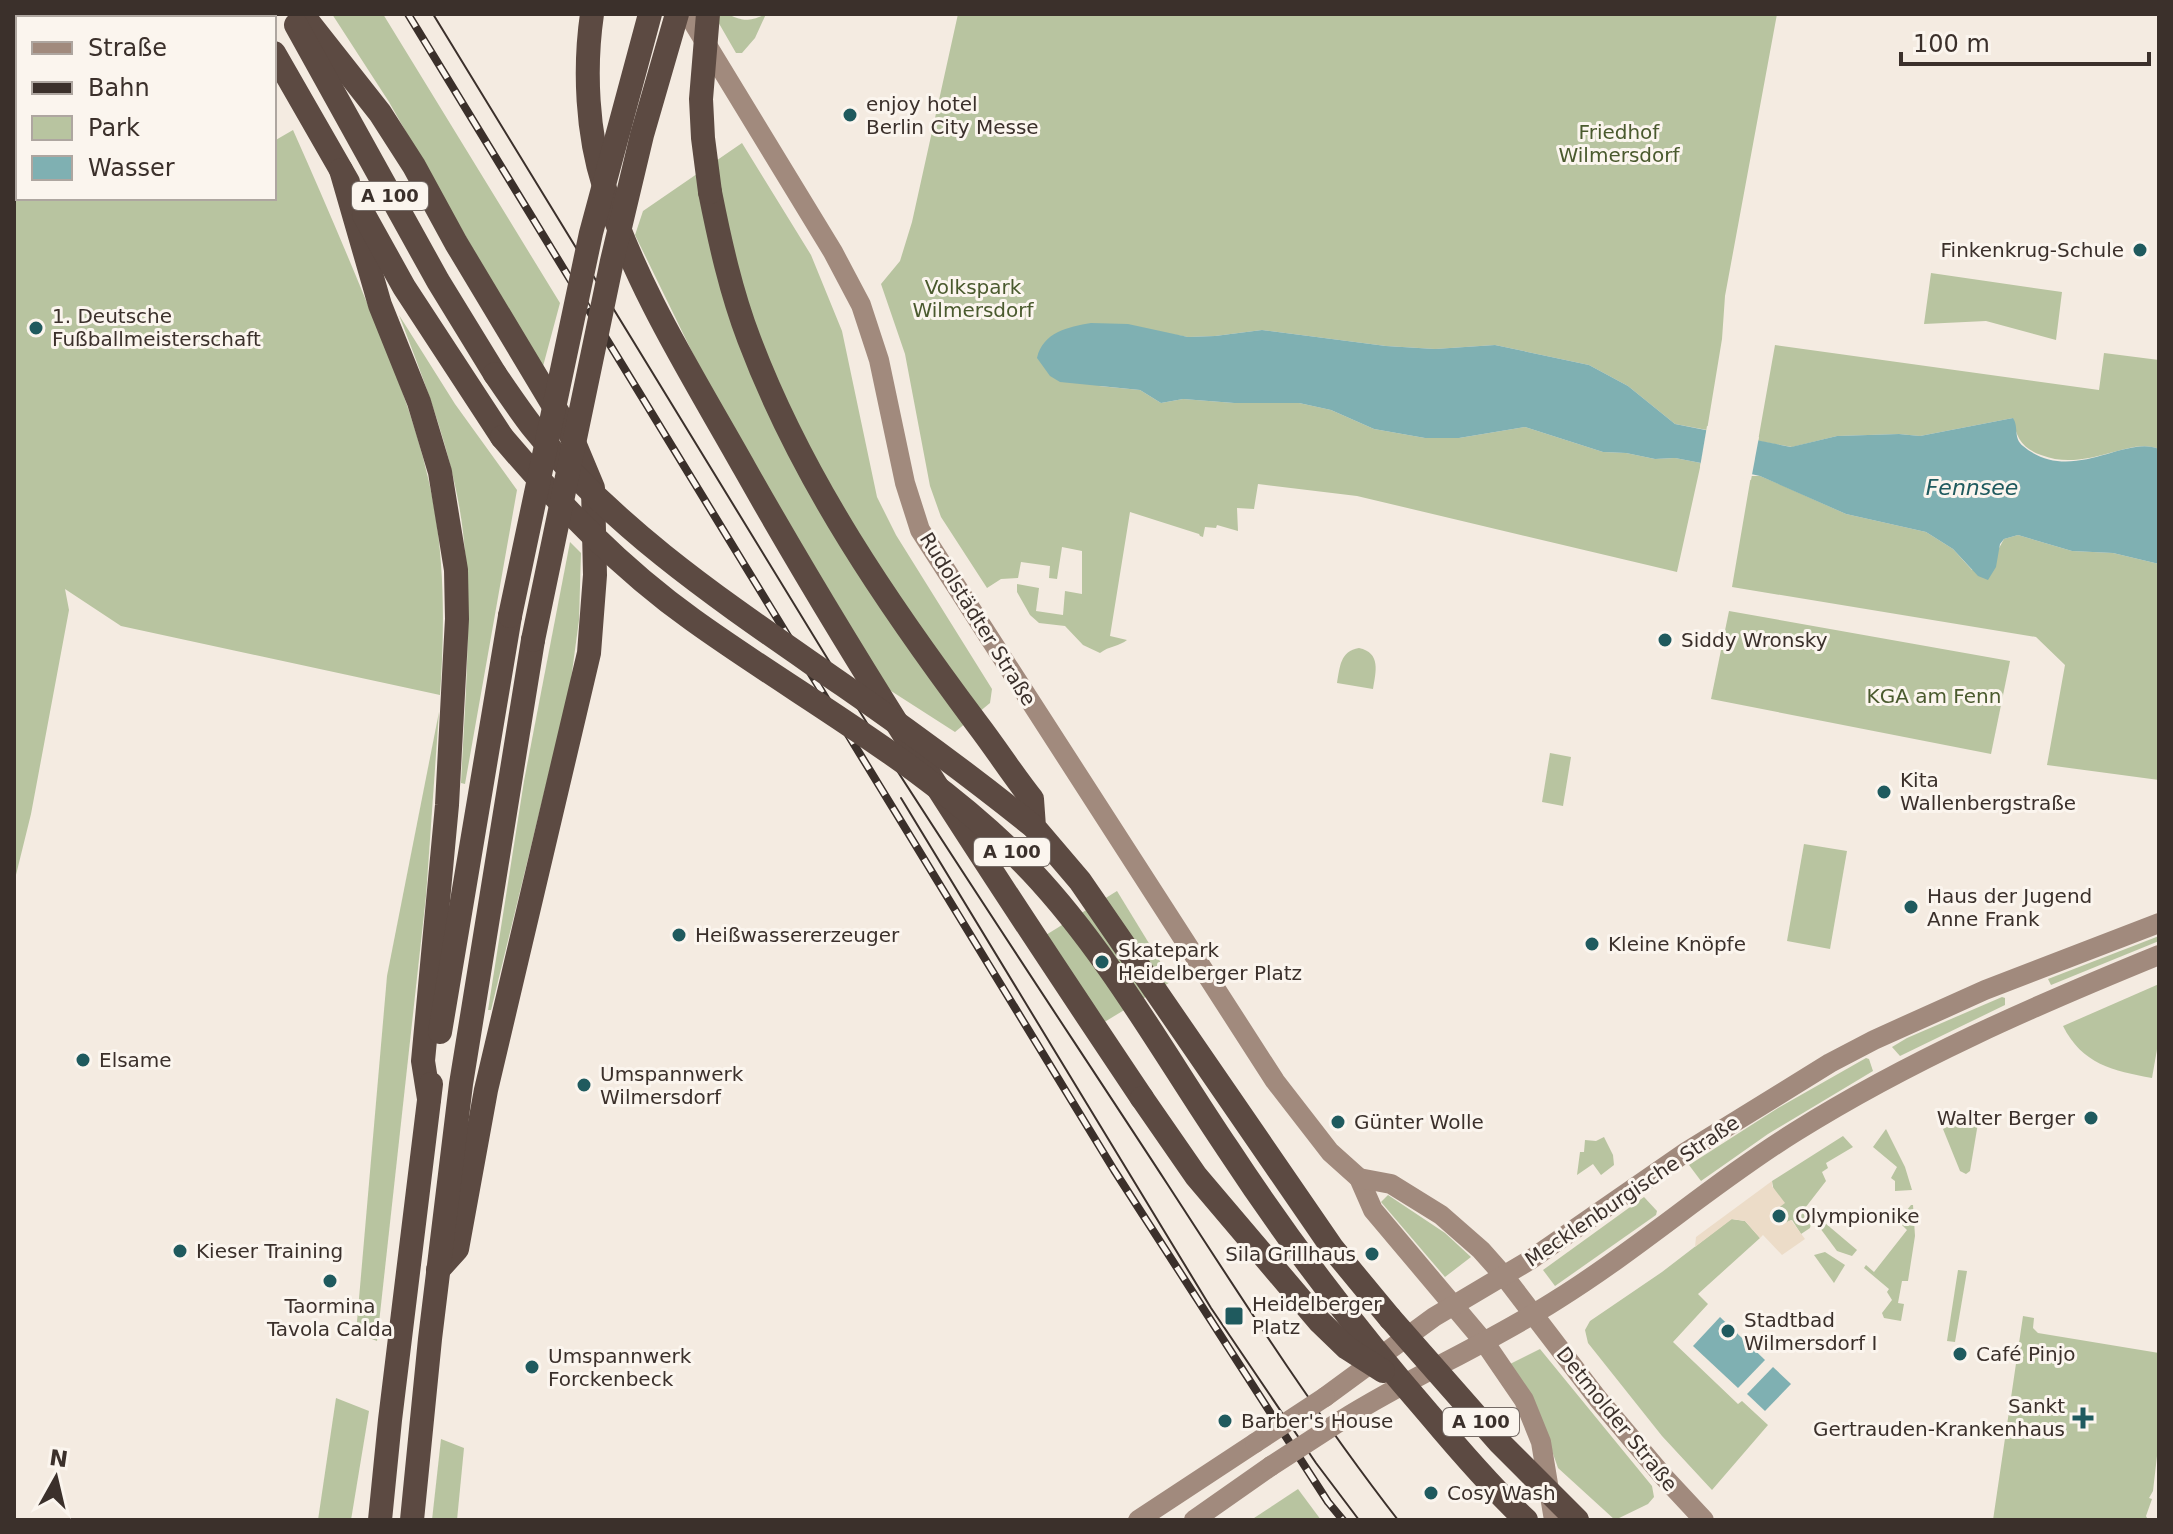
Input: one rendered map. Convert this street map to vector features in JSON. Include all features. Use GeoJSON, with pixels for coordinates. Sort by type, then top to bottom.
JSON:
{"type":"FeatureCollection","features":[{"type":"Feature","properties":{"kind":"highway","name":"A 100"},"geometry":{"type":"LineString","coordinates":[[290,14],[438,281],[495,374],[535,430],[623,520],[667,557],[751,623],[978,781],[1034,827],[1080,881],[1152,982],[1333,1249],[1500,1443],[1577,1520]]}},
{"type":"Feature","properties":{"kind":"highway"},"geometry":{"type":"LineString","coordinates":[[302,14],[380,113],[414,166],[456,243],[570,433],[593,488],[595,563],[589,653],[493,1059],[457,1249],[438,1270]]}},
{"type":"Feature","properties":{"kind":"highway"},"geometry":{"type":"LineString","coordinates":[[592,14],[589,74],[593,134],[614,217],[673,341],[816,595],[1004,892],[1196,1176],[1319,1321],[1347,1348],[1402,1383]]}},
{"type":"Feature","properties":{"kind":"highway"},"geometry":{"type":"LineString","coordinates":[[380,1520],[429,1099],[510,616],[591,233],[650,14]]}},
{"type":"Feature","properties":{"kind":"highway"},"geometry":{"type":"LineString","coordinates":[[412,1520],[461,1084],[533,640],[612,261],[642,135],[677,14]]}},
{"type":"Feature","properties":{"kind":"highway"},"geometry":{"type":"LineString","coordinates":[[708,14],[701,99],[703,138],[722,251],[749,339],[794,440],[838,520],[887,600],[1032,799],[1034,827]]}},
{"type":"Feature","properties":{"kind":"highway","name":"A 100"},"geometry":{"type":"LineString","coordinates":[[276,56],[404,287],[502,437],[585,530],[634,572],[689,617],[919,772],[1032,872],[1085,934],[1239,1166],[1333,1299],[1494,1490],[1526,1520]]}},
{"type":"Feature","properties":{"kind":"highway"},"geometry":{"type":"LineString","coordinates":[[341,170],[380,305],[419,402],[440,472],[456,570],[457,619],[447,805],[423,1061],[429,1099]]}},
{"type":"Feature","properties":{"kind":"highway"},"geometry":{"type":"LineString","coordinates":[[371,1520],[383,1489]]}},
{"type":"Feature","properties":{"kind":"main road","name":"Rudolstädter Straße"},"geometry":{"type":"LineString","coordinates":[[688,14],[833,252],[861,305],[879,360],[907,493],[920,530],[1275,1081],[1330,1152],[1359,1178],[1373,1210],[1455,1306]]}},
{"type":"Feature","properties":{"kind":"main road","name":"Mecklenburgische Straße"},"geometry":{"type":"LineString","coordinates":[[1138,1520],[1325,1397],[1429,1320],[1504,1276],[1772,1097],[1850,1052],[1985,990],[2159,923]]}},
{"type":"Feature","properties":{"kind":"main road","name":"Mecklenburgische Straße"},"geometry":{"type":"LineString","coordinates":[[1194,1520],[1342,1420],[1534,1315],[1755,1159],[1843,1103],[2007,1019],[2159,955]]}},
{"type":"Feature","properties":{"kind":"main road","name":"Rudolstädter Straße"},"geometry":{"type":"LineString","coordinates":[[1359,1178],[1391,1184],[1441,1215],[1484,1253],[1534,1315]]}},
{"type":"Feature","properties":{"kind":"main road"},"geometry":{"type":"LineString","coordinates":[[1455,1306],[1524,1400],[1538,1432],[1554,1520]]}},
{"type":"Feature","properties":{"kind":"main road","name":"Detmolder Straße"},"geometry":{"type":"LineString","coordinates":[[1534,1315],[1608,1411],[1704,1520]]}},
{"type":"Feature","properties":{"kind":"green space"},"geometry":{"type":"Polygon","coordinates":[[[14,14],[225,14],[16,16],[16,200],[276,200],[276,140],[293,130],[384,343],[417,435],[434,508],[441,561],[443,641],[440,695],[121,626],[65,589],[69,610],[31,814],[14,883],[14,14]]]}},
{"type":"Feature","properties":{"kind":"green space"},"geometry":{"type":"Polygon","coordinates":[[[332,14],[383,14],[560,303],[542,370],[389,102],[332,14]]]}},
{"type":"Feature","properties":{"kind":"green space"},"geometry":{"type":"Polygon","coordinates":[[[717,14],[745,20],[766,14],[755,38],[742,53],[736,53],[717,20],[717,14]]]}},
{"type":"Feature","properties":{"kind":"green space"},"geometry":{"type":"Polygon","coordinates":[[[958,14],[1777,14],[1725,296],[1722,339],[1707,430],[1675,424],[1628,386],[1589,365],[1495,345],[1435,349],[1262,330],[1188,337],[1159,332],[1099,386],[1140,390],[1161,403],[1183,399],[1299,403],[1331,410],[1374,429],[1425,438],[1459,438],[1525,427],[1603,452],[1701,463],[1677,572],[1357,496],[1258,484],[1254,509],[1237,508],[1238,531],[1217,525],[1216,528],[1205,527],[1203,537],[1130,512],[1110,636],[1127,640],[1100,653],[1083,645],[1065,626],[1039,623],[1030,615],[1017,592],[1017,584],[1039,588],[1036,611],[1063,615],[1065,591],[1082,594],[1082,551],[1062,547],[1057,579],[1049,578],[1050,566],[1021,562],[1018,578],[1001,579],[987,588],[941,517],[930,486],[905,354],[881,284],[900,261],[912,222],[958,14]]]}},
{"type":"Feature","properties":{"kind":"green space"},"geometry":{"type":"Polygon","coordinates":[[[742,143],[811,255],[842,331],[877,497],[896,535],[992,689],[990,703],[955,732],[888,689],[764,482],[697,362],[635,235],[643,211],[742,143]]]}},
{"type":"Feature","properties":{"kind":"green space"},"geometry":{"type":"Polygon","coordinates":[[[1931,273],[2062,292],[2056,340],[1986,321],[1924,324],[1931,273]]]}},
{"type":"Feature","properties":{"kind":"green space"},"geometry":{"type":"Polygon","coordinates":[[[399,315],[455,404],[517,490],[465,784],[461,783],[468,626],[463,532],[446,449],[399,315]]]}},
{"type":"Feature","properties":{"kind":"green space"},"geometry":{"type":"Polygon","coordinates":[[[1775,345],[2099,390],[2104,353],[2159,360],[2159,449],[2134,447],[2091,458],[2058,459],[2029,449],[2018,437],[2013,418],[1920,436],[1837,436],[1792,447],[1758,441],[1775,345]]]}},
{"type":"Feature","properties":{"kind":"green space"},"geometry":{"type":"Polygon","coordinates":[[[1751,476],[1760,476],[1846,514],[1926,532],[1953,549],[1972,570],[1998,550],[2004,539],[2018,535],[2072,551],[2113,553],[2159,564],[2159,780],[2047,765],[2065,665],[2036,637],[1732,587],[1751,476]]]}},
{"type":"Feature","properties":{"kind":"green space"},"geometry":{"type":"Polygon","coordinates":[[[570,542],[581,553],[579,620],[570,687],[491,1010],[488,1010],[524,781],[570,542]]]}},
{"type":"Feature","properties":{"kind":"green space","name":"KGA am Fenn"},"geometry":{"type":"Polygon","coordinates":[[[1729,611],[2010,661],[1991,754],[1711,699],[1729,611]]]}},
{"type":"Feature","properties":{"kind":"green space"},"geometry":{"type":"Polygon","coordinates":[[[1359,648],[1374,658],[1373,689],[1337,683],[1344,656],[1359,648]]]}},
{"type":"Feature","properties":{"kind":"green space"},"geometry":{"type":"Polygon","coordinates":[[[439,712],[426,896],[377,1341],[356,1333],[387,976],[439,712]]]}},
{"type":"Feature","properties":{"kind":"green space"},"geometry":{"type":"Polygon","coordinates":[[[1550,753],[1571,757],[1563,806],[1542,802],[1550,753]]]}},
{"type":"Feature","properties":{"kind":"green space"},"geometry":{"type":"Polygon","coordinates":[[[1804,844],[1847,851],[1830,949],[1787,941],[1804,844]]]}},
{"type":"Feature","properties":{"kind":"green space","name":"Skatepark Heidelberger Platz"},"geometry":{"type":"Polygon","coordinates":[[[1117,891],[1172,981],[1088,1032],[1033,943],[1117,891]]]}},
{"type":"Feature","properties":{"kind":"green space"},"geometry":{"type":"Polygon","coordinates":[[[2159,936],[2159,941],[2051,985],[2048,979],[2159,936]]]}},
{"type":"Feature","properties":{"kind":"green space"},"geometry":{"type":"Polygon","coordinates":[[[2159,984],[2159,1038],[2152,1078],[2100,1064],[2079,1049],[2063,1026],[2159,984]]]}},
{"type":"Feature","properties":{"kind":"green space"},"geometry":{"type":"Polygon","coordinates":[[[2005,998],[2005,1005],[1900,1056],[1892,1047],[1907,1038],[2005,998]]]}},
{"type":"Feature","properties":{"kind":"green space"},"geometry":{"type":"Polygon","coordinates":[[[1866,1058],[1873,1071],[1768,1134],[1701,1181],[1689,1165],[1778,1108],[1866,1058]]]}},
{"type":"Feature","properties":{"kind":"green space"},"geometry":{"type":"Polygon","coordinates":[[[1980,1111],[1970,1171],[1966,1174],[1960,1171],[1943,1129],[1980,1111]]]}},
{"type":"Feature","properties":{"kind":"green space"},"geometry":{"type":"Polygon","coordinates":[[[1886,1129],[1905,1167],[1912,1190],[1895,1191],[1895,1181],[1891,1178],[1897,1167],[1873,1147],[1886,1129]]]}},
{"type":"Feature","properties":{"kind":"green space"},"geometry":{"type":"Polygon","coordinates":[[[1843,1136],[1853,1147],[1826,1163],[1828,1168],[1822,1172],[1826,1181],[1802,1212],[1811,1224],[1810,1228],[1801,1234],[1792,1220],[1787,1222],[1777,1209],[1772,1181],[1843,1136]]]}},
{"type":"Feature","properties":{"kind":"green space"},"geometry":{"type":"Polygon","coordinates":[[[1604,1137],[1613,1155],[1614,1165],[1601,1175],[1593,1164],[1577,1175],[1585,1140],[1596,1141],[1604,1137]]]}},
{"type":"Feature","properties":{"kind":"green space"},"geometry":{"type":"Polygon","coordinates":[[[1388,1195],[1445,1233],[1471,1257],[1445,1277],[1381,1202],[1388,1195]]]}},
{"type":"Feature","properties":{"kind":"green space"},"geometry":{"type":"Polygon","coordinates":[[[1644,1197],[1657,1211],[1656,1215],[1555,1286],[1543,1270],[1644,1197]]]}},
{"type":"Feature","properties":{"kind":"green space"},"geometry":{"type":"Polygon","coordinates":[[[1911,1205],[1915,1236],[1908,1281],[1902,1281],[1898,1303],[1904,1304],[1901,1321],[1884,1318],[1882,1313],[1892,1300],[1887,1292],[1889,1289],[1864,1268],[1866,1265],[1874,1272],[1907,1230],[1898,1221],[1911,1205]]]}},
{"type":"Feature","properties":{"kind":"green space"},"geometry":{"type":"Polygon","coordinates":[[[1731,1219],[1745,1221],[1760,1238],[1698,1294],[1708,1304],[1673,1342],[1738,1404],[1742,1401],[1768,1425],[1712,1490],[1662,1436],[1588,1343],[1585,1330],[1590,1321],[1662,1272],[1731,1219]]]}},
{"type":"Feature","properties":{"kind":"green space"},"geometry":{"type":"Polygon","coordinates":[[[1825,1223],[1857,1250],[1852,1256],[1837,1251],[1820,1228],[1825,1223]]]}},
{"type":"Feature","properties":{"kind":"green space"},"geometry":{"type":"Polygon","coordinates":[[[1825,1252],[1845,1265],[1834,1283],[1814,1255],[1825,1252]]]}},
{"type":"Feature","properties":{"kind":"green space"},"geometry":{"type":"Polygon","coordinates":[[[1958,1270],[1967,1271],[1955,1342],[1947,1341],[1958,1270]]]}},
{"type":"Feature","properties":{"kind":"green space","name":"Sankt Gertrauden-Krankenhaus"},"geometry":{"type":"Polygon","coordinates":[[[2023,1316],[2034,1318],[2033,1328],[2038,1333],[2159,1353],[2159,1455],[2149,1498],[2152,1499],[2146,1516],[2148,1520],[1993,1520],[2023,1316]]]}},
{"type":"Feature","properties":{"kind":"green space"},"geometry":{"type":"Polygon","coordinates":[[[1540,1349],[1652,1486],[1654,1497],[1648,1504],[1615,1520],[1558,1468],[1510,1364],[1540,1349]]]}},
{"type":"Feature","properties":{"kind":"green space"},"geometry":{"type":"Polygon","coordinates":[[[336,1398],[369,1411],[351,1520],[318,1520],[336,1398]]]}},
{"type":"Feature","properties":{"kind":"green space"},"geometry":{"type":"Polygon","coordinates":[[[441,1439],[464,1448],[457,1520],[432,1520],[441,1439]]]}},
{"type":"Feature","properties":{"kind":"green space"},"geometry":{"type":"Polygon","coordinates":[[[1298,1489],[1321,1520],[1251,1520],[1298,1489]]]}},
{"type":"Feature","properties":{"kind":"shaded area"},"geometry":{"type":"Polygon","coordinates":[[[1772,1181],[1772,1186],[1785,1203],[1777,1209],[1787,1222],[1791,1220],[1805,1239],[1782,1255],[1745,1221],[1732,1219],[1695,1247],[1696,1237],[1772,1181]]]}},
{"type":"Feature","properties":{"kind":"water","name":"Fennsee"},"geometry":{"type":"Polygon","coordinates":[[[1091,323],[1128,324],[1188,337],[1262,330],[1386,346],[1435,349],[1495,345],[1589,365],[1628,386],[1675,424],[1791,447],[1837,436],[1920,436],[2013,418],[2018,440],[2041,457],[2078,461],[2130,448],[2145,446],[2159,449],[2159,564],[2113,553],[2072,551],[2018,535],[2004,539],[2000,544],[1996,567],[1988,580],[1978,576],[1953,549],[1926,532],[1846,514],[1760,476],[1701,463],[1603,452],[1525,427],[1459,438],[1425,438],[1374,429],[1331,410],[1299,403],[1183,399],[1161,403],[1140,390],[1060,382],[1050,376],[1037,358],[1045,342],[1065,329],[1091,323]]]}},
{"type":"Feature","properties":{"kind":"water"},"geometry":{"type":"Polygon","coordinates":[[[1720,1317],[1765,1360],[1738,1388],[1693,1346],[1720,1317]]]}},
{"type":"Feature","properties":{"kind":"water"},"geometry":{"type":"Polygon","coordinates":[[[1773,1367],[1791,1384],[1765,1411],[1747,1394],[1773,1367]]]}},
{"type":"Feature","properties":{"kind":"pier"},"geometry":{"type":"Polygon","coordinates":[[[1707,426],[1759,437],[1751,480],[1700,467],[1707,426]]]}},
{"type":"Feature","properties":{"kind":"tram line"},"geometry":{"type":"LineString","coordinates":[[433,14],[873,733],[1251,1313],[1337,1439],[1398,1520]]}},
{"type":"Feature","properties":{"kind":"tram line"},"geometry":{"type":"LineString","coordinates":[[901,798],[1211,1308],[1316,1463],[1359,1520]]}},
{"type":"Feature","properties":{"kind":"railway"},"geometry":{"type":"LineString","coordinates":[[408,14],[1114,1170],[1328,1502],[1343,1520]]}},
{"type":"Feature","properties":{"kind":"place","name":"enjoy hotel Berlin City Messe"},"geometry":{"type":"Point","coordinates":[850,115]}},
{"type":"Feature","properties":{"kind":"place","name":"Finkenkrug-Schule"},"geometry":{"type":"Point","coordinates":[2140,250]}},
{"type":"Feature","properties":{"kind":"place","name":"1. Deutsche Fußballmeisterschaft"},"geometry":{"type":"Point","coordinates":[36,328]}},
{"type":"Feature","properties":{"kind":"place","name":"Siddy Wronsky"},"geometry":{"type":"Point","coordinates":[1665,640]}},
{"type":"Feature","properties":{"kind":"place","name":"Kita Wallenbergstraße"},"geometry":{"type":"Point","coordinates":[1884,792]}},
{"type":"Feature","properties":{"kind":"place","name":"Haus der Jugend Anne Frank"},"geometry":{"type":"Point","coordinates":[1911,907]}},
{"type":"Feature","properties":{"kind":"place","name":"Heißwassererzeuger"},"geometry":{"type":"Point","coordinates":[679,935]}},
{"type":"Feature","properties":{"kind":"place","name":"Kleine Knöpfe"},"geometry":{"type":"Point","coordinates":[1592,944]}},
{"type":"Feature","properties":{"kind":"place","name":"Skatepark Heidelberger Platz"},"geometry":{"type":"Point","coordinates":[1102,962]}},
{"type":"Feature","properties":{"kind":"place","name":"Elsame"},"geometry":{"type":"Point","coordinates":[83,1060]}},
{"type":"Feature","properties":{"kind":"place","name":"Umspannwerk Wilmersdorf"},"geometry":{"type":"Point","coordinates":[584,1085]}},
{"type":"Feature","properties":{"kind":"place","name":"Walter Berger"},"geometry":{"type":"Point","coordinates":[2091,1118]}},
{"type":"Feature","properties":{"kind":"place","name":"Günter Wolle"},"geometry":{"type":"Point","coordinates":[1338,1122]}},
{"type":"Feature","properties":{"kind":"place","name":"Olympionike"},"geometry":{"type":"Point","coordinates":[1779,1216]}},
{"type":"Feature","properties":{"kind":"place","name":"Kieser Training"},"geometry":{"type":"Point","coordinates":[180,1251]}},
{"type":"Feature","properties":{"kind":"place","name":"Sila Grillhaus"},"geometry":{"type":"Point","coordinates":[1372,1254]}},
{"type":"Feature","properties":{"kind":"place","name":"Taormina Tavola Calda"},"geometry":{"type":"Point","coordinates":[330,1281]}},
{"type":"Feature","properties":{"kind":"place","name":"Heidelberger Platz"},"geometry":{"type":"Point","coordinates":[1234,1316]}},
{"type":"Feature","properties":{"kind":"place","name":"Stadtbad Wilmersdorf I"},"geometry":{"type":"Point","coordinates":[1728,1331]}},
{"type":"Feature","properties":{"kind":"place","name":"Café Pinjo"},"geometry":{"type":"Point","coordinates":[1960,1354]}},
{"type":"Feature","properties":{"kind":"place","name":"Umspannwerk Forckenbeck"},"geometry":{"type":"Point","coordinates":[532,1367]}},
{"type":"Feature","properties":{"kind":"place","name":"Sankt Gertrauden-Krankenhaus"},"geometry":{"type":"Point","coordinates":[2083,1418]}},
{"type":"Feature","properties":{"kind":"place","name":"Barber's House"},"geometry":{"type":"Point","coordinates":[1225,1421]}},
{"type":"Feature","properties":{"kind":"place","name":"Cosy Wash"},"geometry":{"type":"Point","coordinates":[1431,1493]}},
{"type":"Feature","properties":{"kind":"park label","name":"Friedhof Wilmersdorf"},"geometry":{"type":"Point","coordinates":[1619,144]}},
{"type":"Feature","properties":{"kind":"park label","name":"Volkspark Wilmersdorf"},"geometry":{"type":"Point","coordinates":[973,298]}}]}
